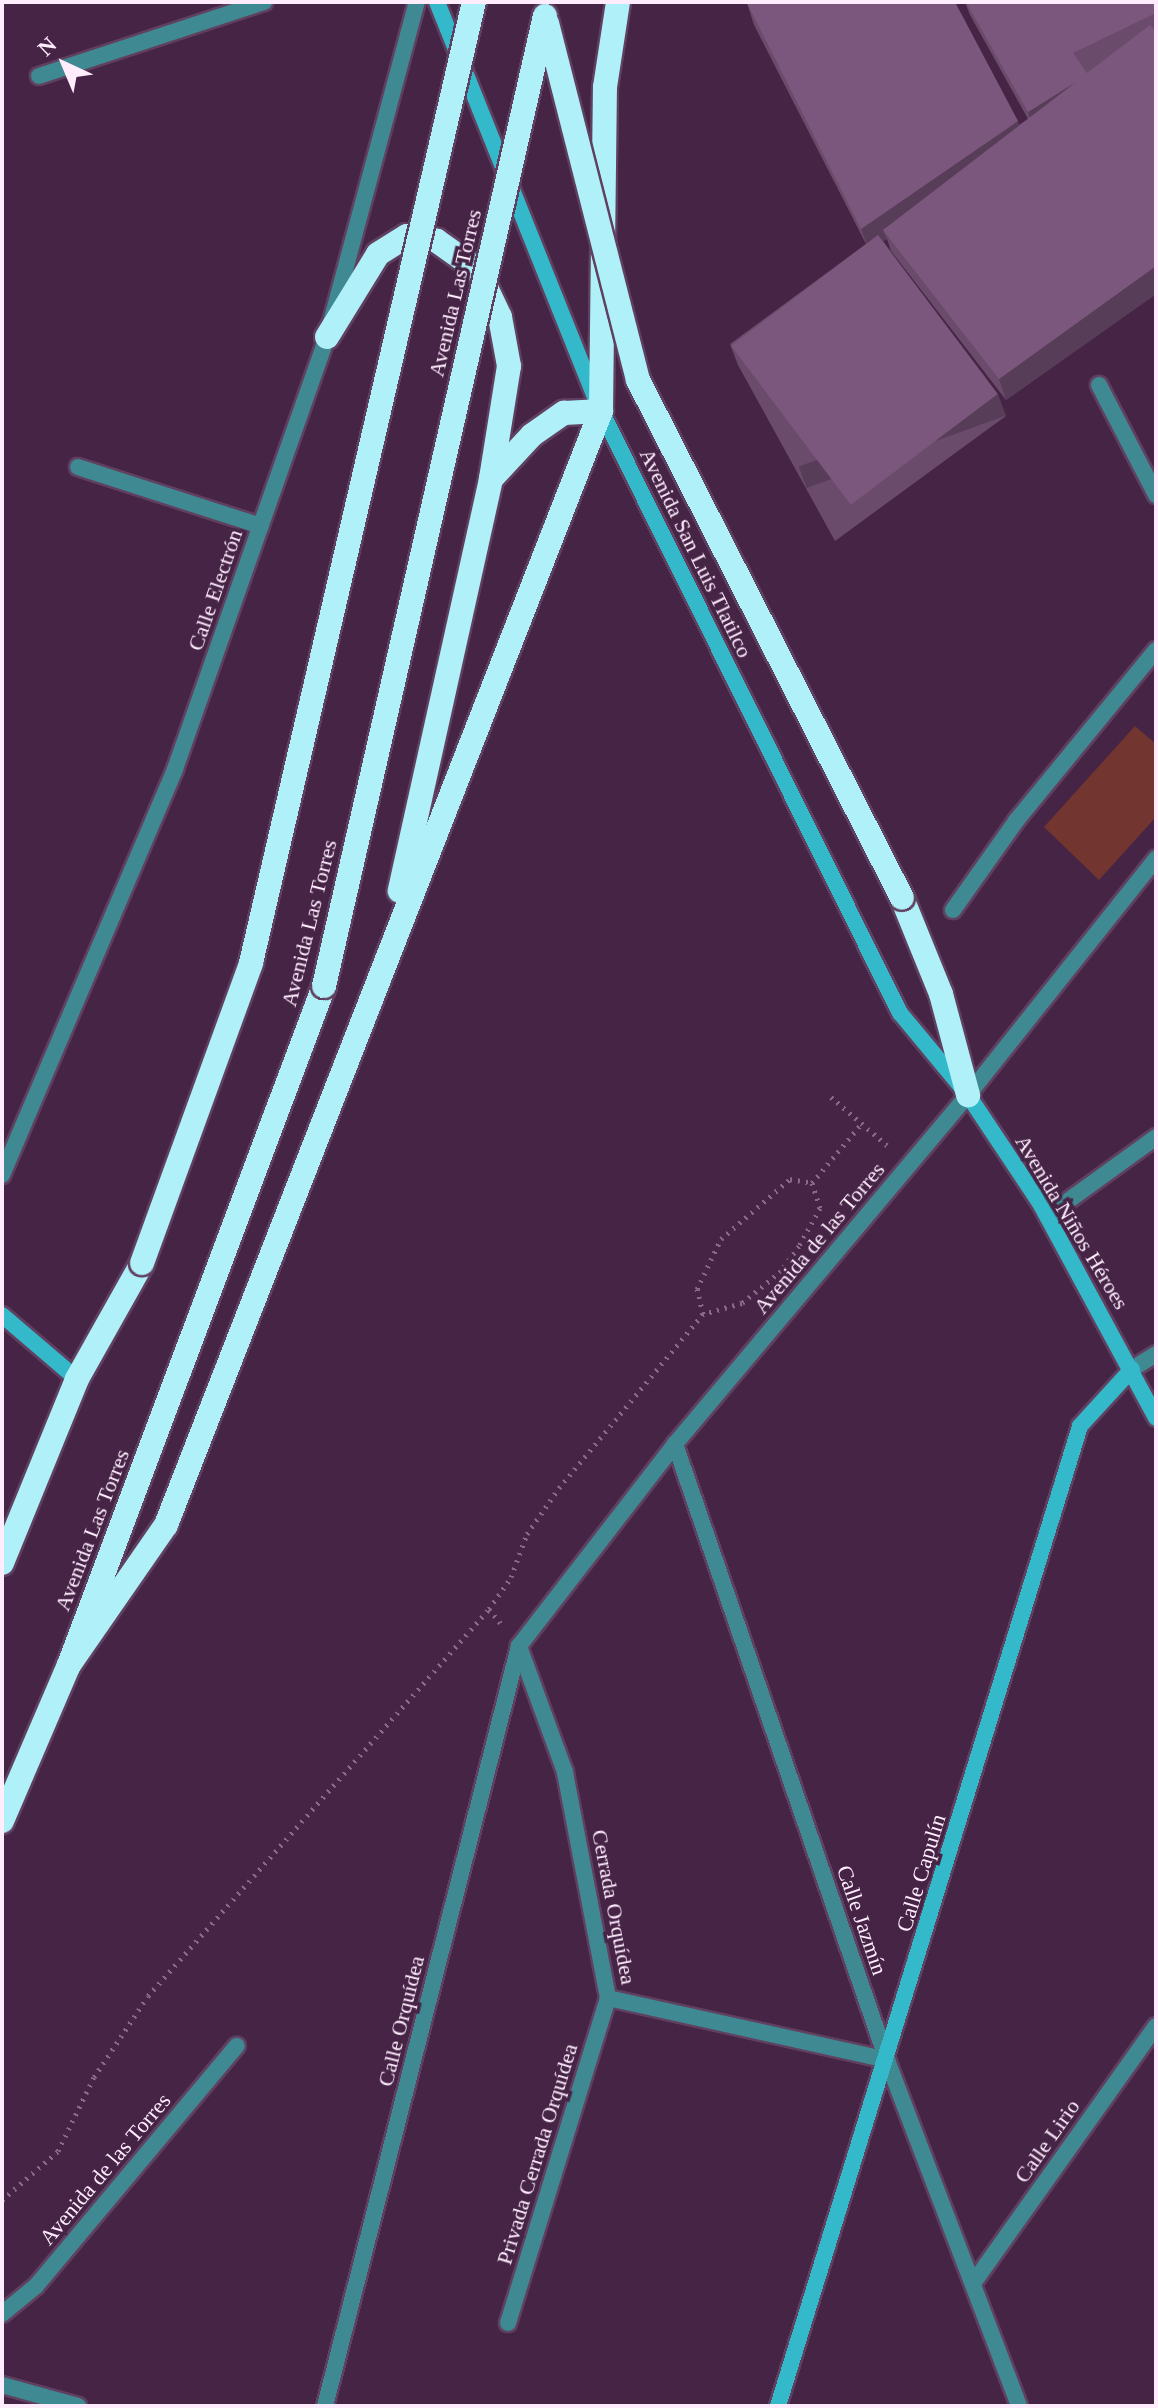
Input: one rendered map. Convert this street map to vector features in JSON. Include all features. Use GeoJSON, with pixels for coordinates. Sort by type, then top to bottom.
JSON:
{"type":"FeatureCollection","features":[{"type":"Feature","properties":{"kind":"highway","name":"Avenida Las Torres"},"geometry":{"type":"LineString","coordinates":[[2,1563],[77,1379],[142,1263],[251,963],[474,2]]}},
{"type":"Feature","properties":{"kind":"highway"},"geometry":{"type":"LineString","coordinates":[[69,1665],[166,1525],[601,411],[605,87],[618,2]]}},
{"type":"Feature","properties":{"kind":"highway"},"geometry":{"type":"LineString","coordinates":[[547,9],[638,380],[902,898],[941,994],[968,1095]]}},
{"type":"Feature","properties":{"kind":"highway","name":"Avenida Las Torres"},"geometry":{"type":"LineString","coordinates":[[2,1821],[69,1665],[324,986],[547,9]]}},
{"type":"Feature","properties":{"kind":"highway"},"geometry":{"type":"LineString","coordinates":[[327,337],[378,254],[407,236],[437,241],[478,270],[500,317],[509,366],[491,479],[383,967]]}},
{"type":"Feature","properties":{"kind":"highway"},"geometry":{"type":"LineString","coordinates":[[491,479],[532,435],[564,413],[601,411]]}},
{"type":"Feature","properties":{"kind":"main road","name":"Avenida San Luis Tlatilco"},"geometry":{"type":"LineString","coordinates":[[437,2],[601,411],[900,1013],[968,1095]]}},
{"type":"Feature","properties":{"kind":"main road","name":"Avenida Niños Héroes"},"geometry":{"type":"LineString","coordinates":[[968,1095],[1047,1216],[1156,1418]]}},
{"type":"Feature","properties":{"kind":"main road"},"geometry":{"type":"LineString","coordinates":[[2,1315],[77,1379]]}},
{"type":"Feature","properties":{"kind":"main road","name":"Calle Capulín"},"geometry":{"type":"LineString","coordinates":[[778,2406],[1080,1426],[1132,1369]]}},
{"type":"Feature","properties":{"kind":"street"},"geometry":{"type":"LineString","coordinates":[[39,76],[264,2]]}},
{"type":"Feature","properties":{"kind":"street","name":"Calle Electrón"},"geometry":{"type":"LineString","coordinates":[[2,1175],[175,769],[261,526],[327,337],[417,2]]}},
{"type":"Feature","properties":{"kind":"street"},"geometry":{"type":"LineString","coordinates":[[1099,385],[1156,495]]}},
{"type":"Feature","properties":{"kind":"street"},"geometry":{"type":"LineString","coordinates":[[78,467],[261,526]]}},
{"type":"Feature","properties":{"kind":"street"},"geometry":{"type":"LineString","coordinates":[[953,910],[1016,821],[1156,650]]}},
{"type":"Feature","properties":{"kind":"street","name":"Avenida de las Torres"},"geometry":{"type":"LineString","coordinates":[[519,1646],[675,1444],[968,1095],[1156,859]]}},
{"type":"Feature","properties":{"kind":"street"},"geometry":{"type":"LineString","coordinates":[[1047,1216],[1156,1137]]}},
{"type":"Feature","properties":{"kind":"street"},"geometry":{"type":"LineString","coordinates":[[1132,1369],[1156,1354]]}},
{"type":"Feature","properties":{"kind":"street","name":"Calle Jazmín"},"geometry":{"type":"LineString","coordinates":[[675,1444],[887,2060],[1019,2406]]}},
{"type":"Feature","properties":{"kind":"street","name":"Cerrada Orquídea"},"geometry":{"type":"LineString","coordinates":[[519,1646],[565,1772],[608,1998],[887,2060]]}},
{"type":"Feature","properties":{"kind":"street","name":"Calle Orquídea"},"geometry":{"type":"LineString","coordinates":[[325,2406],[519,1646]]}},
{"type":"Feature","properties":{"kind":"street","name":"Privada Cerrada Orquídea"},"geometry":{"type":"LineString","coordinates":[[508,2323],[608,1998]]}},
{"type":"Feature","properties":{"kind":"street","name":"Calle Lirio"},"geometry":{"type":"LineString","coordinates":[[974,2282],[1156,2026]]}},
{"type":"Feature","properties":{"kind":"street","name":"Avenida de las Torres"},"geometry":{"type":"LineString","coordinates":[[2,2314],[36,2286],[237,2046]]}},
{"type":"Feature","properties":{"kind":"street"},"geometry":{"type":"LineString","coordinates":[[2,2385],[78,2406]]}},
{"type":"Feature","properties":{"kind":"path"},"geometry":{"type":"LineString","coordinates":[[831,1097],[909,1165]]}},
{"type":"Feature","properties":{"kind":"path"},"geometry":{"type":"LineString","coordinates":[[812,1183],[862,1123]]}},
{"type":"Feature","properties":{"kind":"path"},"geometry":{"type":"LineString","coordinates":[[703,1314],[697,1289],[721,1239],[790,1179],[812,1183]]}},
{"type":"Feature","properties":{"kind":"path"},"geometry":{"type":"LineString","coordinates":[[2,2200],[58,2151],[94,2077],[148,1996],[489,1609],[511,1577],[527,1534],[559,1488],[703,1314],[742,1303],[781,1271],[820,1208],[812,1183]]}},
{"type":"Feature","properties":{"kind":"shaded area"},"geometry":{"type":"Polygon","coordinates":[[[1135,726],[1156,744],[1156,817],[1099,880],[1044,827],[1135,726]]]}},
{"type":"Feature","properties":{"kind":"building"},"geometry":{"type":"Polygon","coordinates":[[[749,2],[955,2],[1018,121],[861,229],[749,2]]]}},
{"type":"Feature","properties":{"kind":"building"},"geometry":{"type":"Polygon","coordinates":[[[966,2],[1156,2],[1156,13],[1073,53],[1087,73],[1150,25],[1156,32],[1156,266],[999,379],[883,230],[1076,82],[1028,112],[966,2]]]}},
{"type":"Feature","properties":{"kind":"building"},"geometry":{"type":"Polygon","coordinates":[[[878,235],[998,394],[851,505],[731,346],[878,235]]]}}]}
